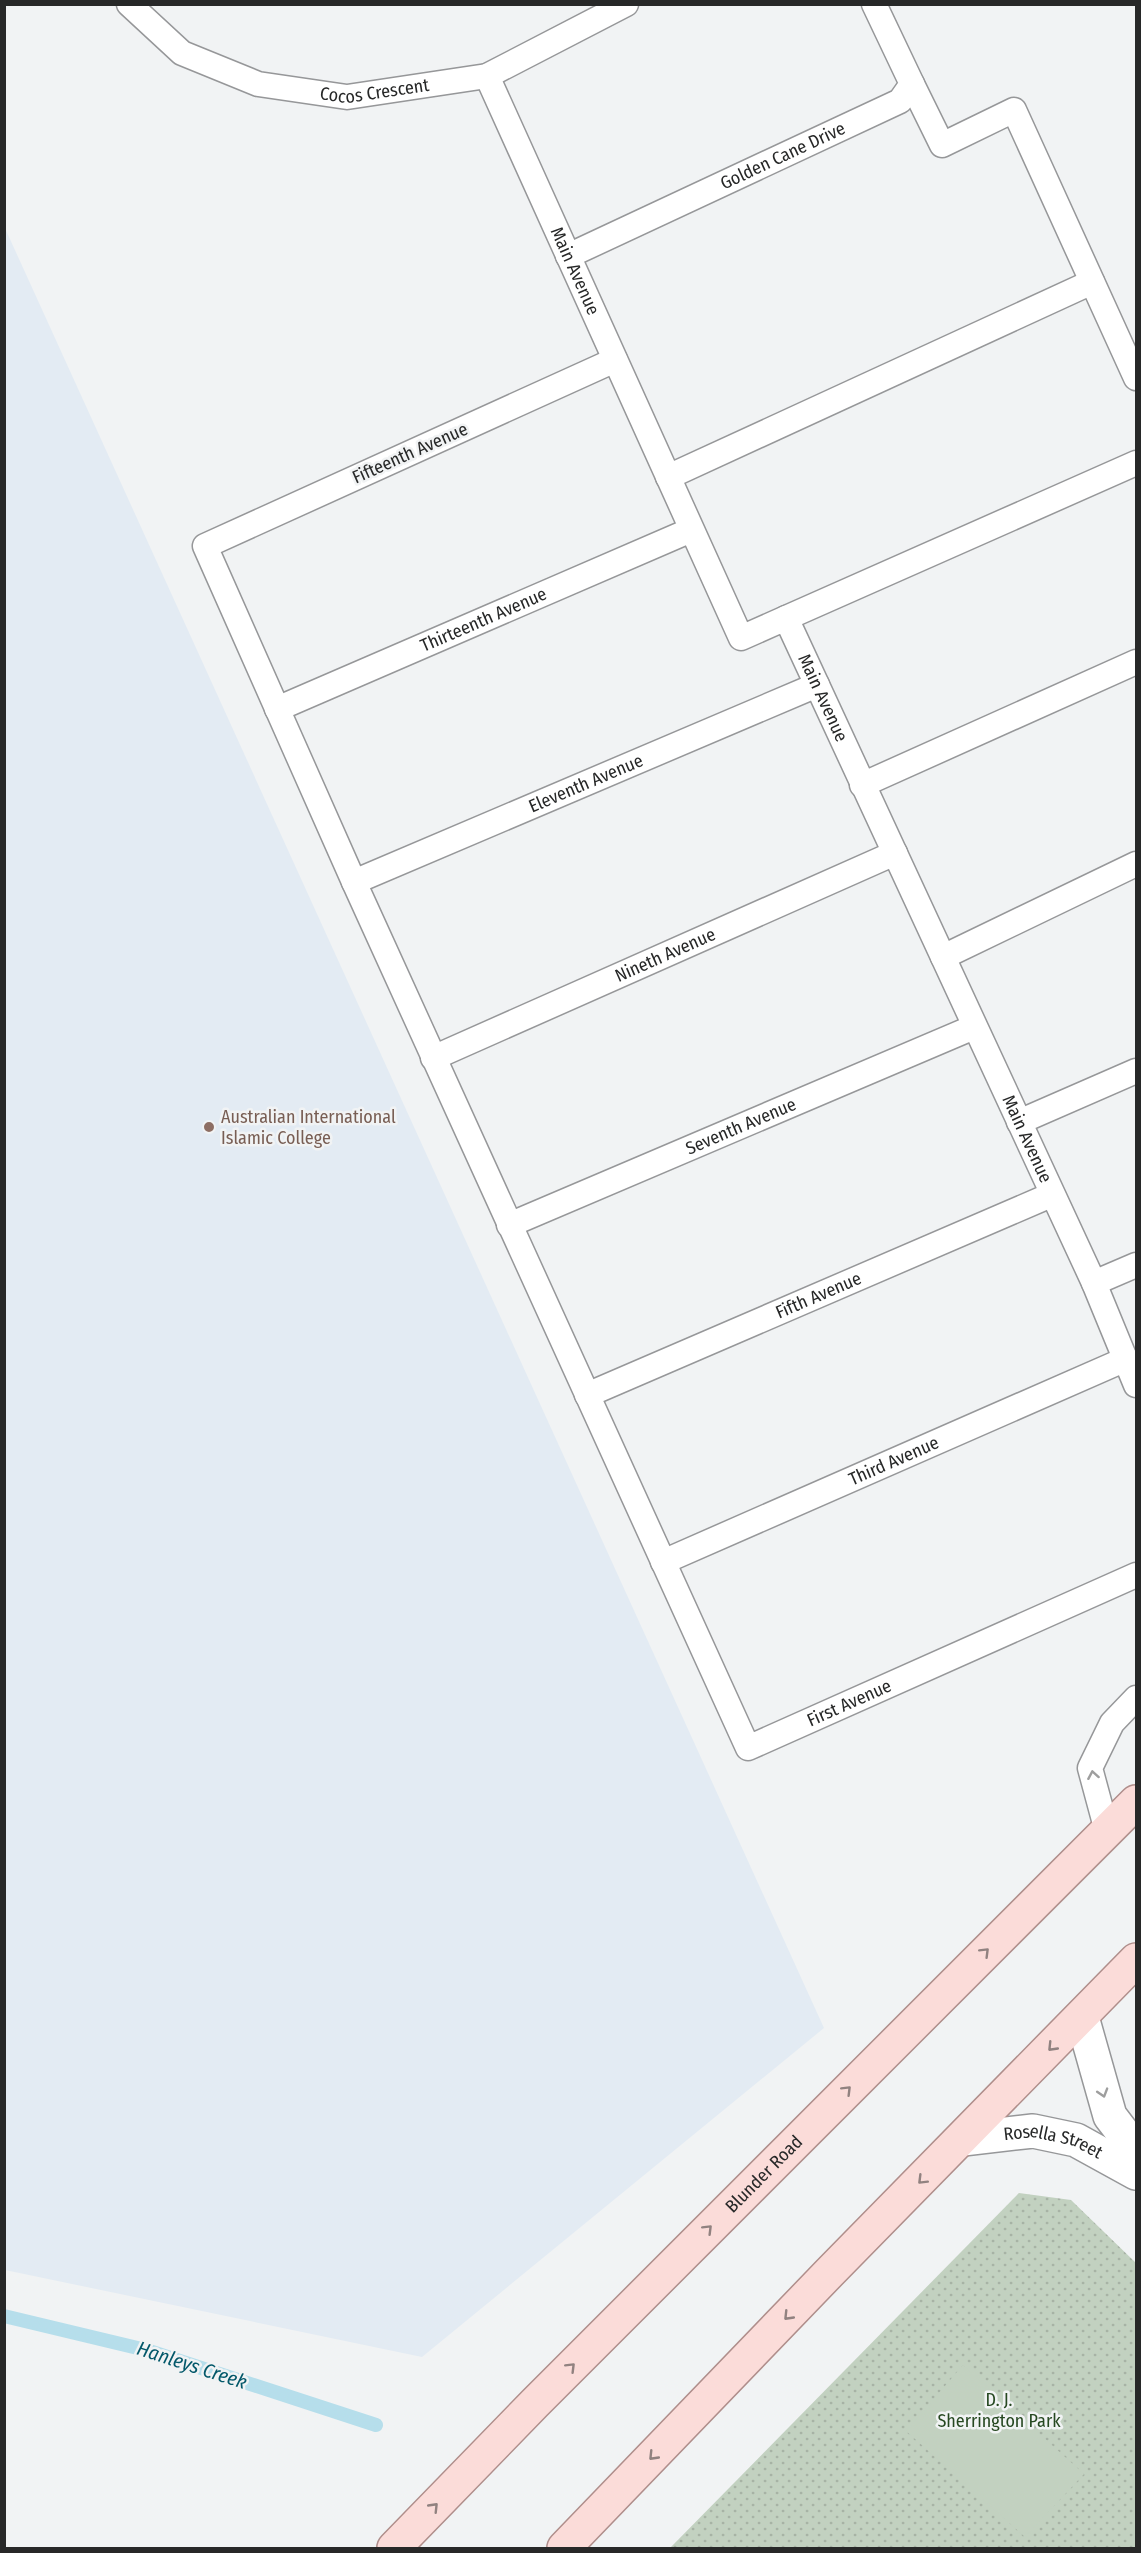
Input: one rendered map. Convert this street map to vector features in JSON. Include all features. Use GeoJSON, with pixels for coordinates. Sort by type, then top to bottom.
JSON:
{"type":"FeatureCollection","features":[{"type":"Feature","properties":{"kind":"main road","name":"Blunder Road"},"geometry":{"type":"LineString","coordinates":[[394,2548],[552,2386],[1137,1802]]}},
{"type":"Feature","properties":{"kind":"main road"},"geometry":{"type":"LineString","coordinates":[[564,2548],[829,2273],[1137,1960]]}},
{"type":"Feature","properties":{"kind":"street","name":"Rosella Street"},"geometry":{"type":"LineString","coordinates":[[1082,2017],[1110,2116],[1137,2150]]}},
{"type":"Feature","properties":{"kind":"street","name":"Rosella Street"},"geometry":{"type":"LineString","coordinates":[[963,2139],[1033,2131],[1076,2140],[1137,2173]]}},
{"type":"Feature","properties":{"kind":"lane","name":"Cocos Crescent"},"geometry":{"type":"LineString","coordinates":[[129,4],[182,52],[258,84],[346,97],[487,76],[615,7]]}},
{"type":"Feature","properties":{"kind":"lane"},"geometry":{"type":"LineString","coordinates":[[874,4],[942,146],[1014,110],[1137,378]]}},
{"type":"Feature","properties":{"kind":"lane","name":"Main Avenue"},"geometry":{"type":"LineString","coordinates":[[487,76],[741,638],[786,618],[944,957],[1051,1195],[1094,1283],[1137,1385]]}},
{"type":"Feature","properties":{"kind":"lane","name":"Golden Cane Drive"},"geometry":{"type":"LineString","coordinates":[[568,256],[900,101],[912,84]]}},
{"type":"Feature","properties":{"kind":"lane"},"geometry":{"type":"LineString","coordinates":[[668,477],[1092,282]]}},
{"type":"Feature","properties":{"kind":"lane","name":"Fifteenth Avenue"},"geometry":{"type":"LineString","coordinates":[[277,709],[205,546],[615,360]]}},
{"type":"Feature","properties":{"kind":"lane"},"geometry":{"type":"LineString","coordinates":[[786,618],[1137,463]]}},
{"type":"Feature","properties":{"kind":"lane","name":"Thirteenth Avenue"},"geometry":{"type":"LineString","coordinates":[[277,709],[691,530]]}},
{"type":"Feature","properties":{"kind":"lane"},"geometry":{"type":"LineString","coordinates":[[862,785],[1137,662]]}},
{"type":"Feature","properties":{"kind":"lane","name":"Eleventh Avenue"},"geometry":{"type":"LineString","coordinates":[[354,882],[817,685]]}},
{"type":"Feature","properties":{"kind":"lane"},"geometry":{"type":"LineString","coordinates":[[277,709],[663,1562]]}},
{"type":"Feature","properties":{"kind":"lane","name":"Nineth Avenue"},"geometry":{"type":"LineString","coordinates":[[433,1058],[895,853]]}},
{"type":"Feature","properties":{"kind":"lane"},"geometry":{"type":"LineString","coordinates":[[944,957],[1137,864]]}},
{"type":"Feature","properties":{"kind":"lane","name":"Seventh Avenue"},"geometry":{"type":"LineString","coordinates":[[509,1225],[974,1027]]}},
{"type":"Feature","properties":{"kind":"lane"},"geometry":{"type":"LineString","coordinates":[[1019,1122],[1137,1071]]}},
{"type":"Feature","properties":{"kind":"lane","name":"Fifth Avenue"},"geometry":{"type":"LineString","coordinates":[[587,1395],[1051,1195]]}},
{"type":"Feature","properties":{"kind":"lane"},"geometry":{"type":"LineString","coordinates":[[1094,1283],[1137,1265]]}},
{"type":"Feature","properties":{"kind":"lane","name":"Third Avenue"},"geometry":{"type":"LineString","coordinates":[[663,1562],[1126,1359]]}},
{"type":"Feature","properties":{"kind":"lane","name":"First Avenue"},"geometry":{"type":"LineString","coordinates":[[663,1562],[748,1748],[1137,1575]]}},
{"type":"Feature","properties":{"kind":"lane"},"geometry":{"type":"LineString","coordinates":[[1107,1832],[1090,1768],[1112,1723],[1137,1698]]}},
{"type":"Feature","properties":{"kind":"shaded area","name":"Australian International Islamic College"},"geometry":{"type":"Polygon","coordinates":[[[4,226],[824,2028],[422,2357],[5,2270],[4,226]]]}},
{"type":"Feature","properties":{"kind":"green space","name":"D. J. Sherrington Park"},"geometry":{"type":"Polygon","coordinates":[[[1019,2193],[1071,2200],[1136,2263],[1136,2548],[670,2548],[1019,2193]]]}},
{"type":"Feature","properties":{"kind":"green space"},"geometry":{"type":"Polygon","coordinates":[[[963,2365],[1084,2474],[1025,2537],[906,2431],[963,2365]]]}},
{"type":"Feature","properties":{"kind":"waterway","name":"Hanleys Creek"},"geometry":{"type":"LineString","coordinates":[[4,2316],[146,2350],[376,2425]]}},
{"type":"Feature","properties":{"kind":"place","name":"Australian International Islamic College"},"geometry":{"type":"Point","coordinates":[209,1127]}}]}
